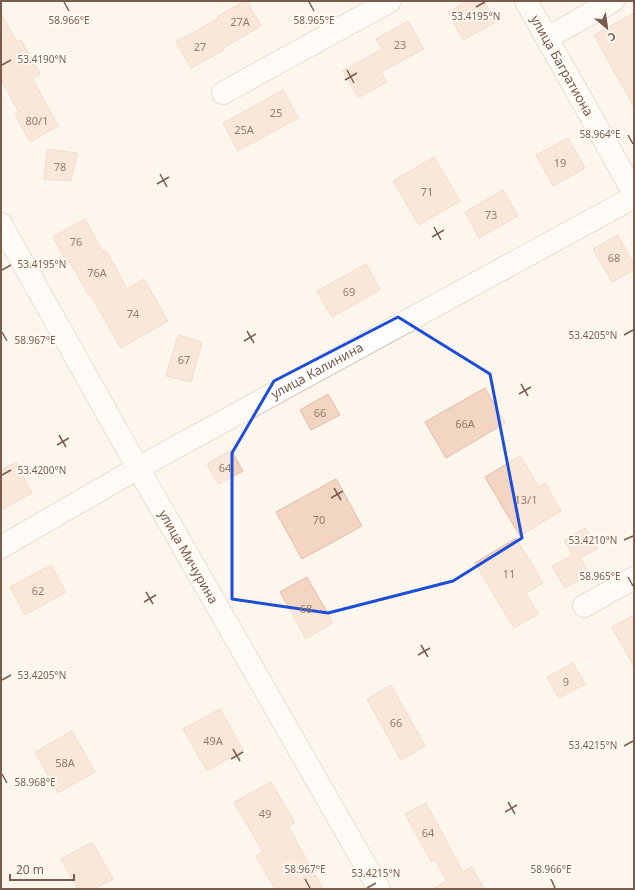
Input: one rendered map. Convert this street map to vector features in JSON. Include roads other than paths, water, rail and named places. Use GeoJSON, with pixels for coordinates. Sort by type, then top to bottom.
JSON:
{"type":"FeatureCollection","features":[{"type":"Feature","properties":{"kind":"street"},"geometry":{"type":"LineString","coordinates":[[223,93],[390,1]]}},
{"type":"Feature","properties":{"kind":"street","name":"улица Багратиона"},"geometry":{"type":"LineString","coordinates":[[526,1],[634,193]]}},
{"type":"Feature","properties":{"kind":"street"},"geometry":{"type":"LineString","coordinates":[[547,38],[613,1]]}},
{"type":"Feature","properties":{"kind":"street","name":"улица Калинина"},"geometry":{"type":"LineString","coordinates":[[1,547],[138,468],[634,197]]}},
{"type":"Feature","properties":{"kind":"street","name":"улица Мичурина"},"geometry":{"type":"LineString","coordinates":[[1,224],[138,468],[379,889]]}},
{"type":"Feature","properties":{"kind":"street"},"geometry":{"type":"LineString","coordinates":[[584,606],[634,578]]}}]}
